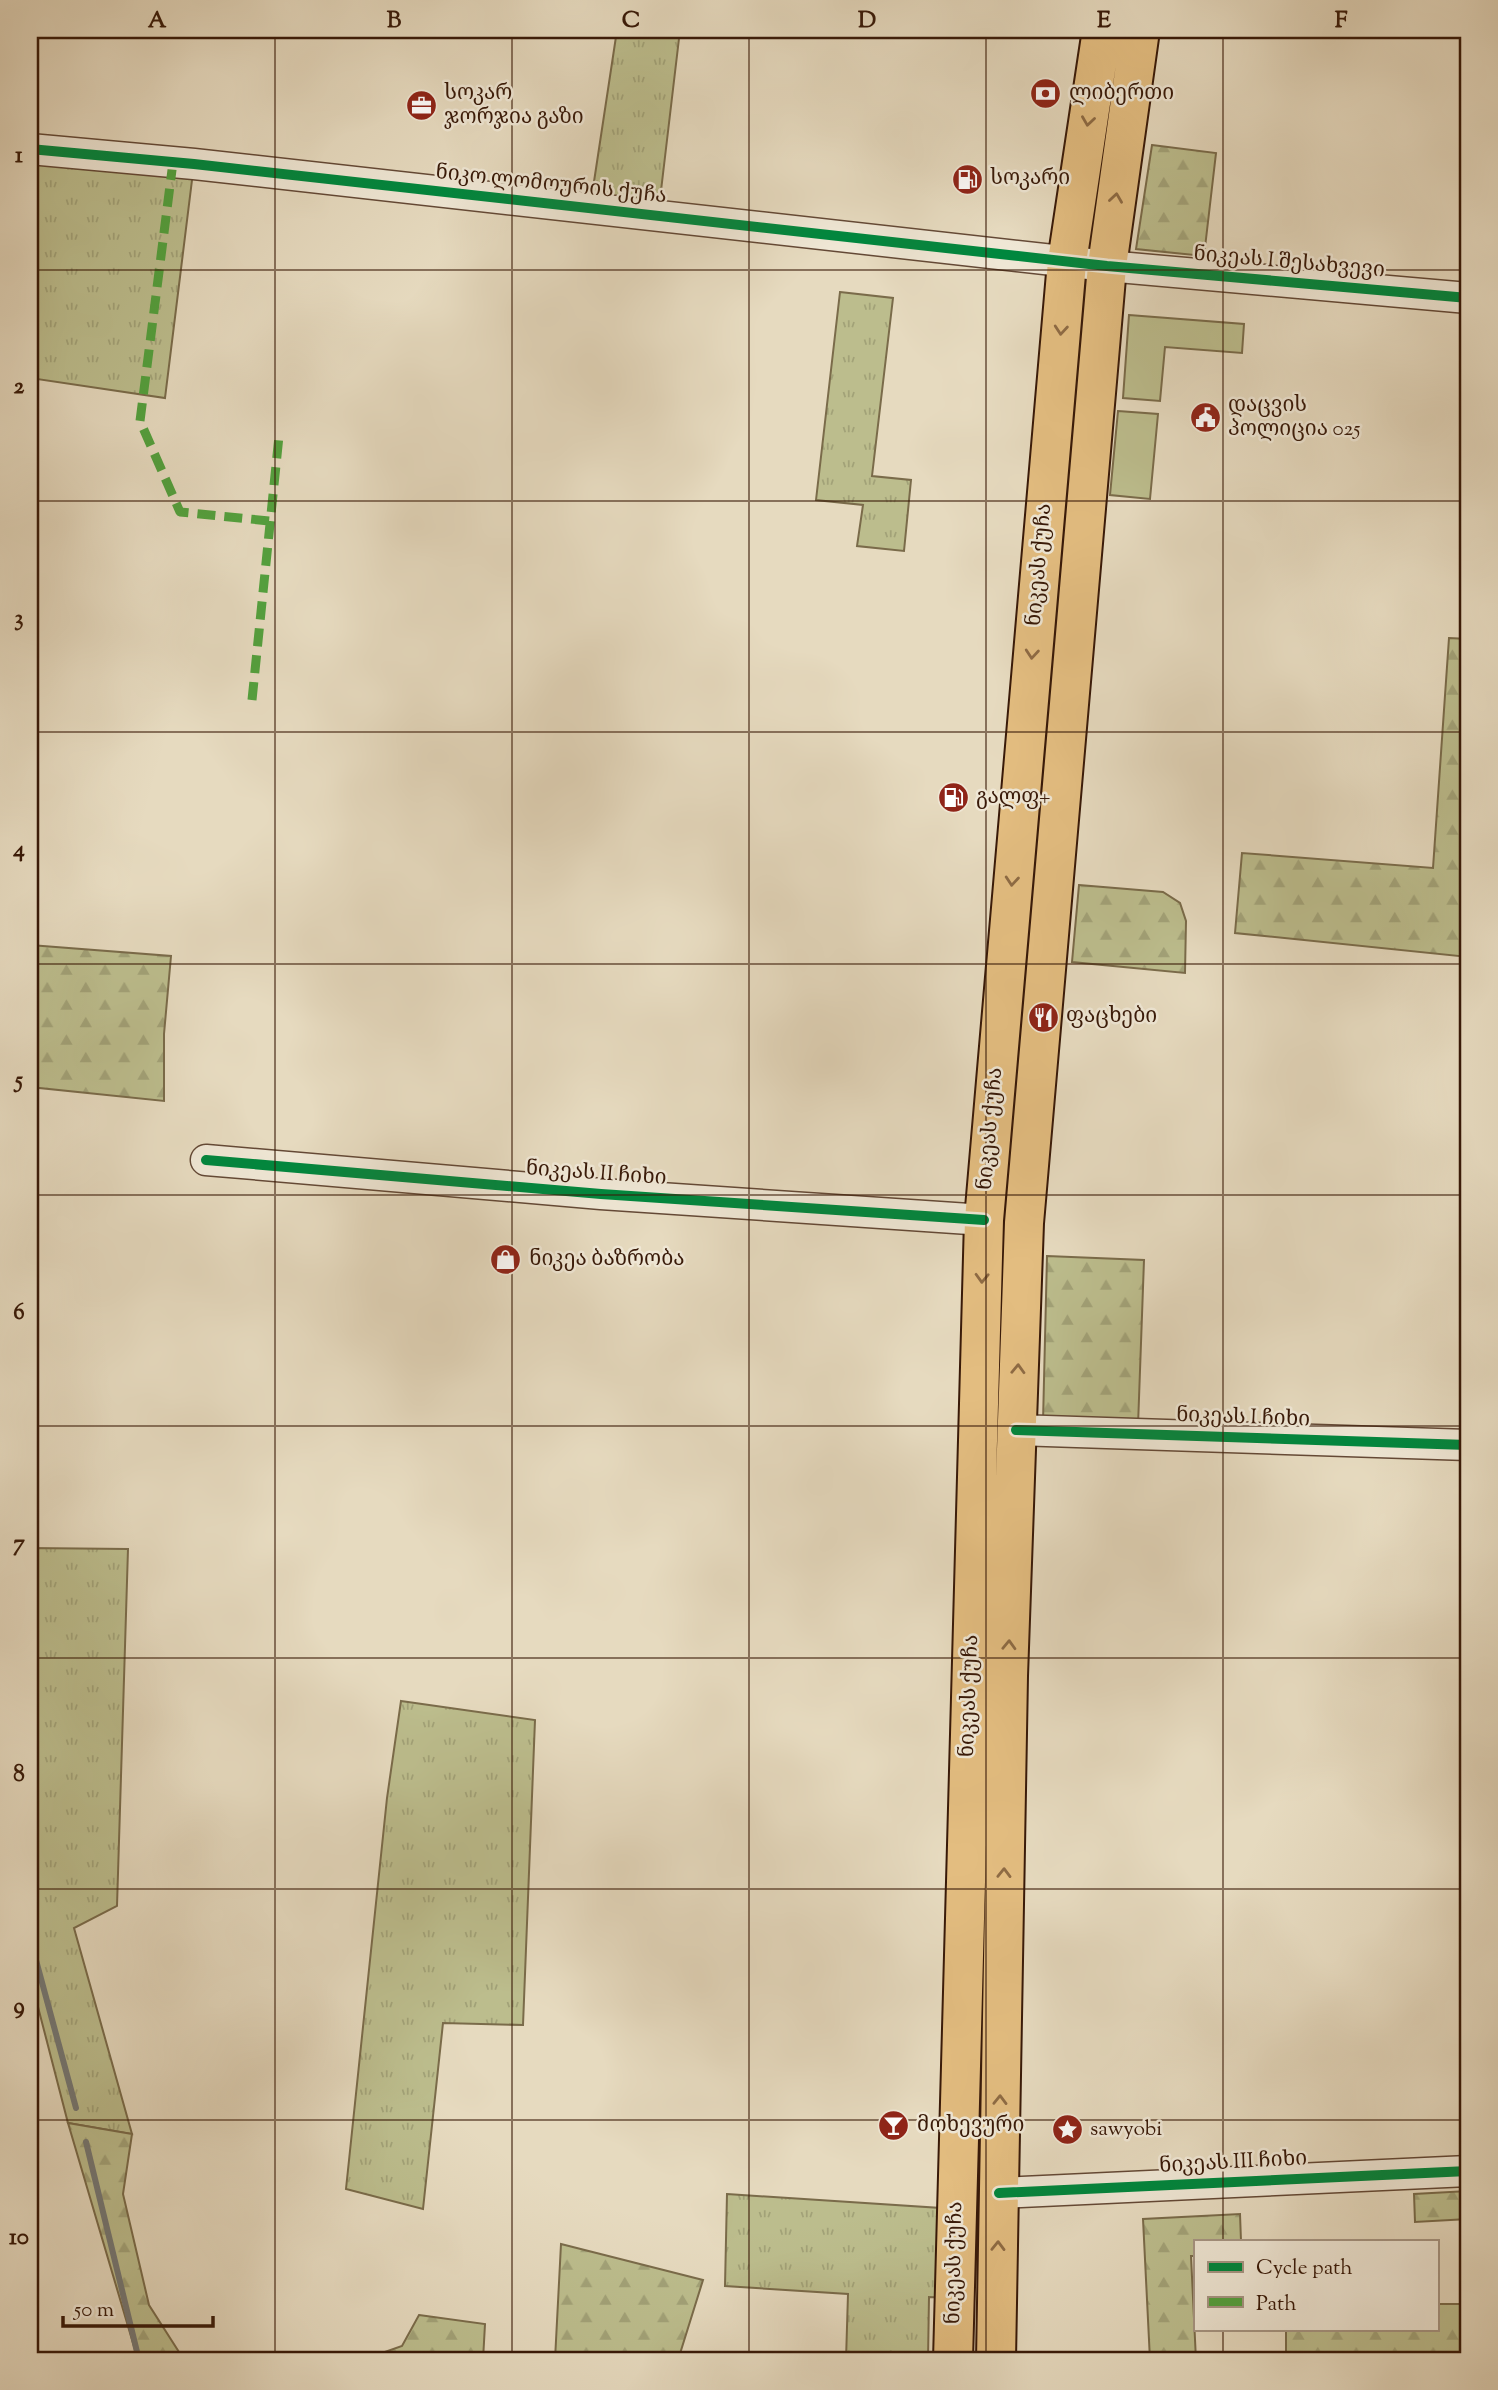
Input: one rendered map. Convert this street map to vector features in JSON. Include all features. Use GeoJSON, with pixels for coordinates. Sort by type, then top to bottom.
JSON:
{"type":"FeatureCollection","features":[{"type":"Feature","properties":{"kind":"main road","name":"ნიკეას ქუჩა"},"geometry":{"type":"LineString","coordinates":[[953,2360],[984,1220],[1067,262],[1102,30]]}},
{"type":"Feature","properties":{"kind":"main road","name":"ნიკეას ქუჩა"},"geometry":{"type":"LineString","coordinates":[[996,2360],[1008,1676],[1024,1223],[1107,266],[1140,30]]}},
{"type":"Feature","properties":{"kind":"street","name":"ნიკო ლომოურის ქუჩა"},"geometry":{"type":"LineString","coordinates":[[30,149],[194,164],[1107,266]]}},
{"type":"Feature","properties":{"kind":"street","name":"ნიკეას I შესახვევი"},"geometry":{"type":"LineString","coordinates":[[1107,266],[1468,298]]}},
{"type":"Feature","properties":{"kind":"street","name":"ნიკეას II ჩიხი"},"geometry":{"type":"LineString","coordinates":[[206,1160],[601,1194],[984,1220]]}},
{"type":"Feature","properties":{"kind":"street","name":"ნიკეას I ჩიხი"},"geometry":{"type":"LineString","coordinates":[[1016,1430],[1468,1445]]}},
{"type":"Feature","properties":{"kind":"street","name":"ნიკეას III ჩიხი"},"geometry":{"type":"LineString","coordinates":[[999,2193],[1468,2171]]}},
{"type":"Feature","properties":{"kind":"street"},"geometry":{"type":"LineString","coordinates":[[953,2298],[997,2299]]}},
{"type":"Feature","properties":{"kind":"green space"},"geometry":{"type":"Polygon","coordinates":[[[617,30],[680,30],[658,216],[590,208],[617,30]]]}},
{"type":"Feature","properties":{"kind":"green space"},"geometry":{"type":"Polygon","coordinates":[[[1152,145],[1216,153],[1204,256],[1136,249],[1152,145]]]}},
{"type":"Feature","properties":{"kind":"green space"},"geometry":{"type":"Polygon","coordinates":[[[30,146],[194,164],[165,398],[30,378],[30,146]]]}},
{"type":"Feature","properties":{"kind":"green space"},"geometry":{"type":"Polygon","coordinates":[[[840,292],[893,298],[872,476],[911,480],[904,551],[857,546],[863,505],[816,500],[840,292]]]}},
{"type":"Feature","properties":{"kind":"green space"},"geometry":{"type":"Polygon","coordinates":[[[1129,315],[1244,324],[1242,353],[1165,347],[1160,401],[1123,398],[1129,315]]]}},
{"type":"Feature","properties":{"kind":"green space"},"geometry":{"type":"Polygon","coordinates":[[[1118,411],[1158,414],[1150,499],[1110,495],[1118,411]]]}},
{"type":"Feature","properties":{"kind":"green space"},"geometry":{"type":"Polygon","coordinates":[[[1449,638],[1468,639],[1468,957],[1235,933],[1242,853],[1433,868],[1449,638]]]}},
{"type":"Feature","properties":{"kind":"green space"},"geometry":{"type":"Polygon","coordinates":[[[1079,885],[1163,892],[1180,903],[1186,921],[1185,973],[1072,962],[1079,885]]]}},
{"type":"Feature","properties":{"kind":"green space"},"geometry":{"type":"Polygon","coordinates":[[[30,945],[171,956],[164,1034],[164,1101],[30,1087],[30,945]]]}},
{"type":"Feature","properties":{"kind":"green space"},"geometry":{"type":"Polygon","coordinates":[[[1047,1256],[1144,1260],[1138,1426],[1043,1422],[1047,1256]]]}},
{"type":"Feature","properties":{"kind":"green space"},"geometry":{"type":"Polygon","coordinates":[[[30,1548],[128,1549],[117,1906],[74,1928],[132,2134],[68,2123],[30,1976],[30,1548]]]}},
{"type":"Feature","properties":{"kind":"green space"},"geometry":{"type":"Polygon","coordinates":[[[401,1701],[535,1720],[523,2025],[443,2023],[423,2209],[346,2189],[387,1798],[401,1701]]]}},
{"type":"Feature","properties":{"kind":"green space"},"geometry":{"type":"Polygon","coordinates":[[[68,2123],[132,2134],[123,2194],[149,2305],[179,2352],[194,2360],[138,2360],[68,2123]]]}},
{"type":"Feature","properties":{"kind":"green space"},"geometry":{"type":"Polygon","coordinates":[[[1468,2191],[1468,2219],[1415,2222],[1414,2194],[1468,2191]]]}},
{"type":"Feature","properties":{"kind":"green space"},"geometry":{"type":"Polygon","coordinates":[[[727,2194],[956,2209],[953,2298],[929,2297],[928,2360],[846,2360],[848,2294],[725,2286],[727,2194]]]}},
{"type":"Feature","properties":{"kind":"green space"},"geometry":{"type":"Polygon","coordinates":[[[1240,2214],[1241,2240],[1194,2240],[1194,2256],[1191,2256],[1196,2360],[1150,2360],[1143,2219],[1240,2214]]]}},
{"type":"Feature","properties":{"kind":"green space"},"geometry":{"type":"Polygon","coordinates":[[[561,2244],[703,2280],[678,2360],[555,2360],[561,2244]]]}},
{"type":"Feature","properties":{"kind":"green space"},"geometry":{"type":"Polygon","coordinates":[[[1438,2304],[1468,2304],[1468,2360],[1286,2360],[1286,2330],[1438,2330],[1438,2304]]]}},
{"type":"Feature","properties":{"kind":"green space"},"geometry":{"type":"Polygon","coordinates":[[[419,2315],[485,2324],[483,2360],[362,2360],[402,2346],[419,2315]]]}},
{"type":"Feature","properties":{"kind":"waterway"},"geometry":{"type":"LineString","coordinates":[[30,1938],[76,2108]]}},
{"type":"Feature","properties":{"kind":"waterway"},"geometry":{"type":"LineString","coordinates":[[86,2142],[139,2360]]}},
{"type":"Feature","properties":{"kind":"marked path"},"geometry":{"type":"LineString","coordinates":[[173,162],[140,421],[180,512],[270,521]]}},
{"type":"Feature","properties":{"kind":"marked path"},"geometry":{"type":"LineString","coordinates":[[252,700],[279,436]]}},
{"type":"Feature","properties":{"kind":"cycle path"},"geometry":{"type":"LineString","coordinates":[[30,149],[194,164],[1107,266],[1468,298]]}},
{"type":"Feature","properties":{"kind":"cycle path"},"geometry":{"type":"LineString","coordinates":[[206,1160],[601,1194],[984,1220]]}},
{"type":"Feature","properties":{"kind":"cycle path"},"geometry":{"type":"LineString","coordinates":[[1016,1430],[1468,1445]]}},
{"type":"Feature","properties":{"kind":"cycle path"},"geometry":{"type":"LineString","coordinates":[[999,2193],[1468,2171]]}},
{"type":"Feature","properties":{"kind":"place","name":"ლიბერთი"},"geometry":{"type":"Point","coordinates":[1046,94]}},
{"type":"Feature","properties":{"kind":"place","name":"სოკარ ჯორჯია გაზი"},"geometry":{"type":"Point","coordinates":[421,106]}},
{"type":"Feature","properties":{"kind":"place","name":"სოკარი"},"geometry":{"type":"Point","coordinates":[967,179]}},
{"type":"Feature","properties":{"kind":"place","name":"დაცვის პოლიცია 025"},"geometry":{"type":"Point","coordinates":[1205,418]}},
{"type":"Feature","properties":{"kind":"place","name":"გალფ+"},"geometry":{"type":"Point","coordinates":[953,798]}},
{"type":"Feature","properties":{"kind":"place","name":"ფაცხები"},"geometry":{"type":"Point","coordinates":[1043,1017]}},
{"type":"Feature","properties":{"kind":"place","name":"ნიკეა ბაზრობა"},"geometry":{"type":"Point","coordinates":[506,1260]}},
{"type":"Feature","properties":{"kind":"place","name":"მოხევური"},"geometry":{"type":"Point","coordinates":[894,2126]}},
{"type":"Feature","properties":{"kind":"place","name":"sawyobi"},"geometry":{"type":"Point","coordinates":[1067,2130]}}]}
